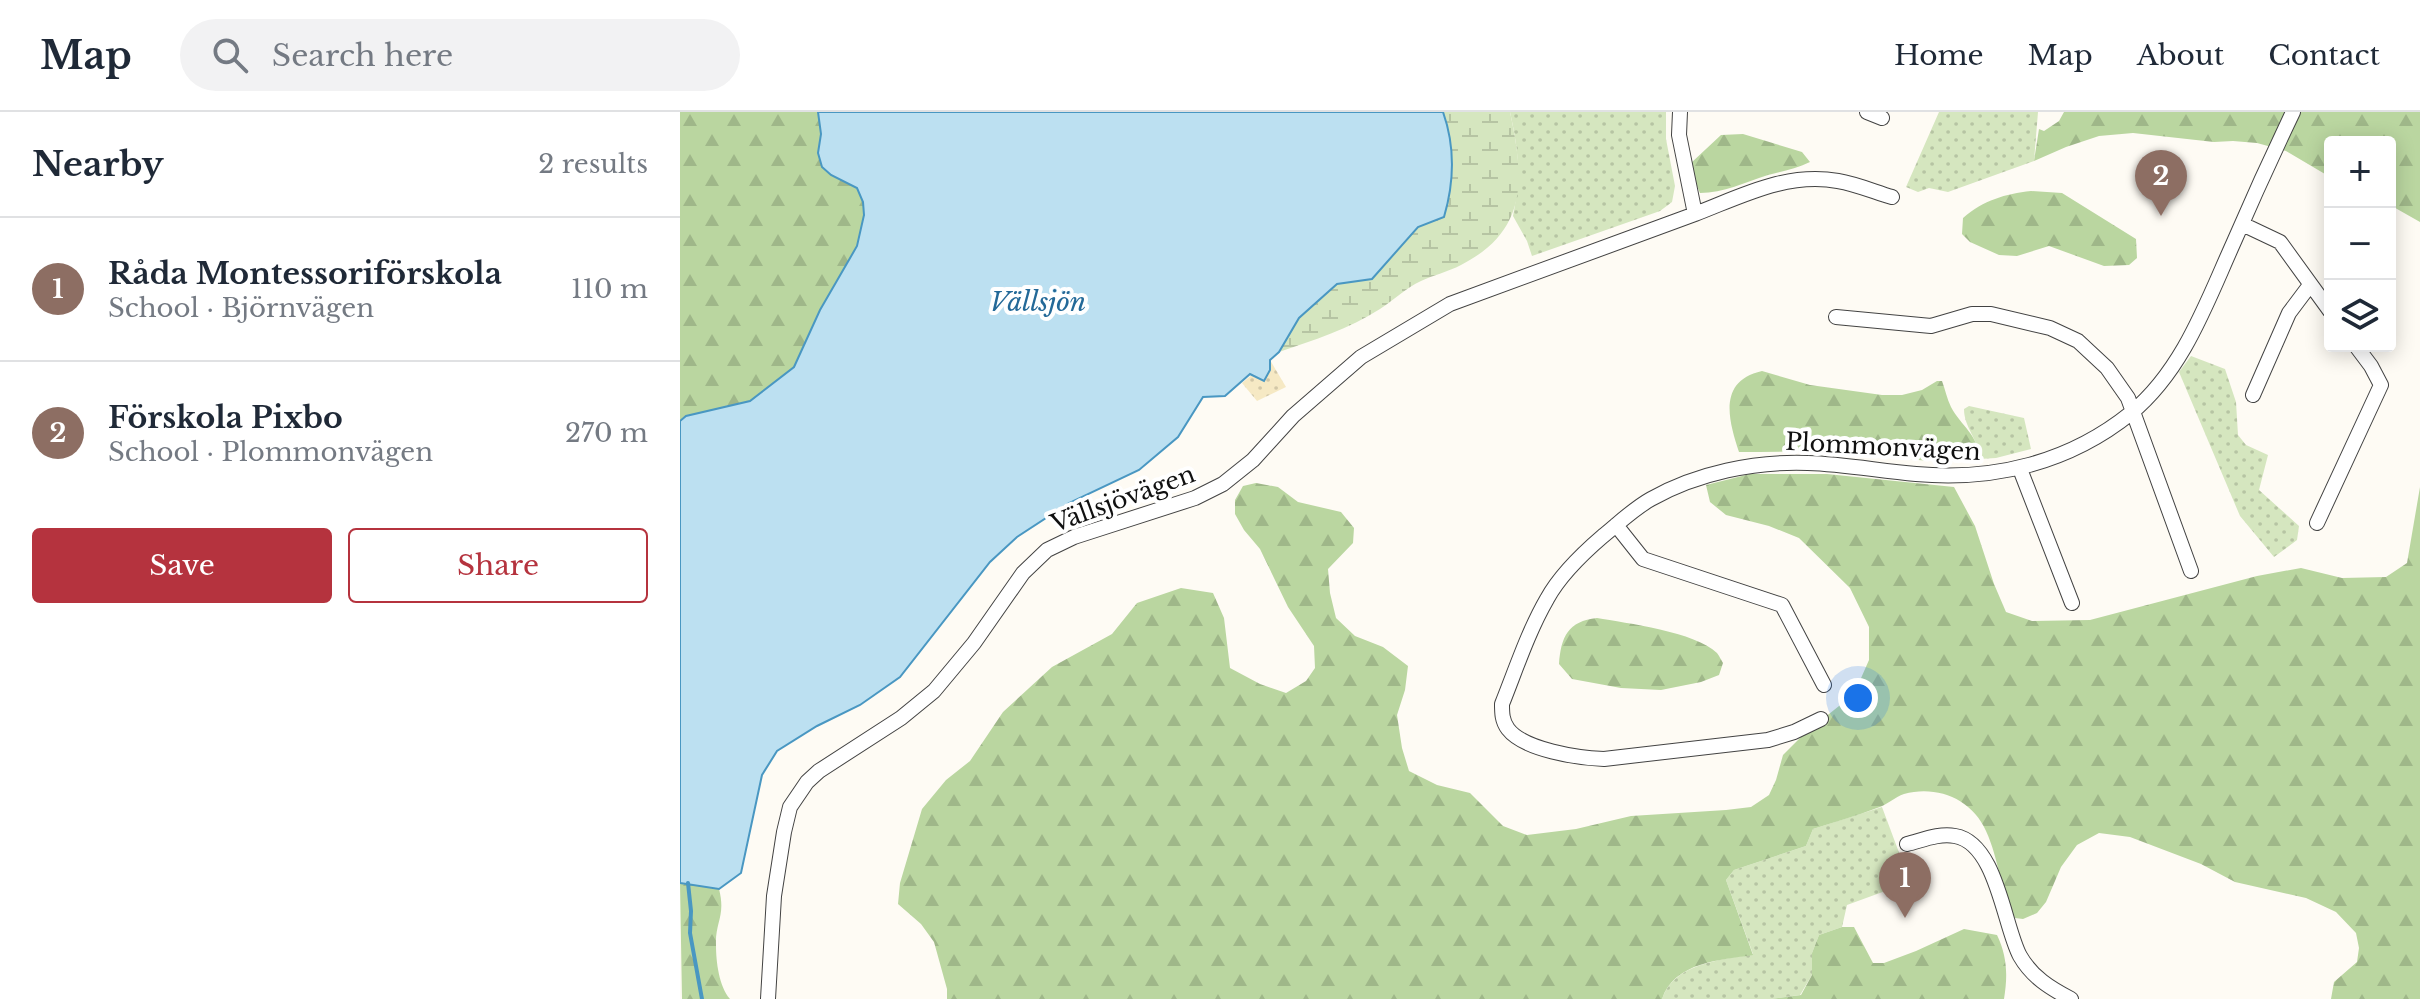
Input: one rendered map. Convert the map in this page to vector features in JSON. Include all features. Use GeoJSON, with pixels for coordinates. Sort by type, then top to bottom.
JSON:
{"type":"FeatureCollection","features":[{"type":"Feature","properties":{"kind":"street"},"geometry":{"type":"LineString","coordinates":[[1680,112],[1679,135],[1695,214]]}},
{"type":"Feature","properties":{"kind":"street"},"geometry":{"type":"LineString","coordinates":[[1867,112],[1882,118]]}},
{"type":"Feature","properties":{"kind":"street","name":"Plommonvägen"},"geometry":{"type":"LineString","coordinates":[[1821,719],[1768,740],[1604,759],[1578,758],[1517,737],[1508,729],[1502,716],[1502,704],[1530,631],[1547,597],[1586,550],[1647,501],[1670,489],[1710,475],[1755,465],[1807,463],[1934,475],[1988,475],[2020,469],[2073,450],[2133,411],[2160,384],[2180,356],[2202,315],[2293,112]]}},
{"type":"Feature","properties":{"kind":"street","name":"Vällsjövägen"},"geometry":{"type":"LineString","coordinates":[[768,999],[774,896],[790,807],[807,782],[819,771],[901,718],[934,691],[974,643],[1023,573],[1047,550],[1084,533],[1195,498],[1223,484],[1253,460],[1293,416],[1361,357],[1450,304],[1781,181],[1843,181],[1892,197]]}},
{"type":"Feature","properties":{"kind":"street"},"geometry":{"type":"LineString","coordinates":[[2242,224],[2280,242],[2324,303]]}},
{"type":"Feature","properties":{"kind":"street"},"geometry":{"type":"LineString","coordinates":[[2253,395],[2289,313],[2310,285]]}},
{"type":"Feature","properties":{"kind":"street"},"geometry":{"type":"LineString","coordinates":[[1836,317],[1931,326],[1972,314],[1991,314],[2050,328],[2078,341],[2099,360],[2128,398],[2191,571]]}},
{"type":"Feature","properties":{"kind":"street"},"geometry":{"type":"LineString","coordinates":[[2317,523],[2381,385],[2360,352]]}},
{"type":"Feature","properties":{"kind":"street"},"geometry":{"type":"LineString","coordinates":[[2020,469],[2072,603]]}},
{"type":"Feature","properties":{"kind":"street"},"geometry":{"type":"LineString","coordinates":[[1616,525],[1643,559],[1782,605],[1824,685]]}},
{"type":"Feature","properties":{"kind":"street"},"geometry":{"type":"LineString","coordinates":[[1907,844],[1934,836],[1965,838],[1976,849],[1999,887],[2019,954],[2035,976],[2071,999]]}},
{"type":"Feature","properties":{"kind":"green space"},"geometry":{"type":"Polygon","coordinates":[[[680,112],[818,112],[821,134],[818,153],[831,175],[857,188],[864,215],[857,246],[820,310],[794,367],[750,401],[686,416],[680,421],[680,112]]]}},
{"type":"Feature","properties":{"kind":"green space"},"geometry":{"type":"Polygon","coordinates":[[[1443,112],[1510,112],[1519,180],[1510,219],[1499,236],[1461,265],[1416,284],[1368,316],[1331,334],[1279,352],[1299,318],[1337,284],[1372,279],[1418,227],[1444,216],[1452,164],[1450,138],[1443,112]]]}},
{"type":"Feature","properties":{"kind":"green space"},"geometry":{"type":"Polygon","coordinates":[[[1510,112],[1666,112],[1666,139],[1675,186],[1672,202],[1660,211],[1532,256],[1513,216],[1518,164],[1510,112]]]}},
{"type":"Feature","properties":{"kind":"green space"},"geometry":{"type":"Polygon","coordinates":[[[1939,112],[2038,112],[2034,161],[1948,192],[1929,188],[1918,192],[1906,187],[1939,112]]]}},
{"type":"Feature","properties":{"kind":"green space"},"geometry":{"type":"Polygon","coordinates":[[[2064,112],[2420,112],[2420,222],[2396,208],[2396,136],[2324,136],[2324,173],[2286,151],[2257,143],[2214,142],[2133,133],[2099,136],[2034,161],[2039,129],[2044,131],[2059,121],[2064,112]]]}},
{"type":"Feature","properties":{"kind":"green space"},"geometry":{"type":"Polygon","coordinates":[[[1743,134],[1802,152],[1810,162],[1726,189],[1700,193],[1691,163],[1721,135],[1743,134]]]}},
{"type":"Feature","properties":{"kind":"green space"},"geometry":{"type":"Polygon","coordinates":[[[2031,191],[2062,193],[2136,239],[2137,258],[2129,265],[2104,266],[2049,246],[2017,256],[1999,255],[1970,242],[1962,234],[1963,218],[1987,202],[2031,191]]]}},
{"type":"Feature","properties":{"kind":"green space"},"geometry":{"type":"Polygon","coordinates":[[[2191,356],[2225,369],[2236,402],[2238,435],[2246,445],[2268,455],[2259,490],[2299,526],[2297,540],[2274,557],[2240,516],[2179,372],[2191,356]]]}},
{"type":"Feature","properties":{"kind":"green space"},"geometry":{"type":"Polygon","coordinates":[[[1762,371],[1810,385],[1882,395],[1902,395],[1942,381],[1951,407],[1976,443],[1979,459],[1936,461],[1832,452],[1739,452],[1730,415],[1732,392],[1748,376],[1762,371]]]}},
{"type":"Feature","properties":{"kind":"green space"},"geometry":{"type":"Polygon","coordinates":[[[1969,406],[2024,418],[2031,449],[1979,459],[1977,445],[1966,422],[1964,409],[1969,406]]]}},
{"type":"Feature","properties":{"kind":"green space"},"geometry":{"type":"Polygon","coordinates":[[[1750,474],[1827,474],[1954,487],[1975,526],[2006,612],[2032,621],[2090,620],[2257,576],[2301,568],[2342,578],[2386,577],[2407,563],[2420,487],[2420,999],[2331,999],[2334,982],[2357,962],[2359,948],[2356,933],[2336,912],[2306,898],[2235,882],[2201,864],[2130,837],[2099,833],[2077,845],[2061,867],[2046,902],[2037,913],[2023,919],[2015,918],[1980,820],[1963,803],[1929,791],[1904,794],[1881,807],[1813,829],[1806,846],[1734,870],[1726,880],[1753,955],[1713,961],[1688,970],[1668,987],[1662,999],[947,999],[934,942],[921,924],[898,904],[900,883],[922,809],[946,780],[970,761],[1003,712],[1052,667],[1112,634],[1137,603],[1181,588],[1213,593],[1224,618],[1230,668],[1286,693],[1306,681],[1315,668],[1314,646],[1288,607],[1260,549],[1235,514],[1235,500],[1243,486],[1256,483],[1278,487],[1298,502],[1341,512],[1354,528],[1353,543],[1328,569],[1330,593],[1336,618],[1355,636],[1383,647],[1408,666],[1397,715],[1409,771],[1437,785],[1470,793],[1503,826],[1527,835],[1576,829],[1631,816],[1751,807],[1769,795],[1783,755],[1854,694],[1869,660],[1869,627],[1850,588],[1799,538],[1769,526],[1726,515],[1710,502],[1706,485],[1750,474]]]}},
{"type":"Feature","properties":{"kind":"green space"},"geometry":{"type":"Polygon","coordinates":[[[1597,618],[1693,639],[1717,653],[1723,663],[1719,675],[1661,690],[1621,688],[1572,679],[1559,664],[1564,638],[1579,623],[1597,618]]]}},
{"type":"Feature","properties":{"kind":"green space"},"geometry":{"type":"Polygon","coordinates":[[[1882,807],[1910,882],[1847,905],[1842,927],[1819,935],[1812,953],[1812,975],[1800,995],[1771,999],[1662,999],[1677,978],[1700,965],[1753,954],[1726,880],[1734,870],[1806,846],[1813,829],[1882,807]]]}},
{"type":"Feature","properties":{"kind":"green space"},"geometry":{"type":"Polygon","coordinates":[[[680,883],[719,889],[721,913],[716,937],[717,959],[721,981],[730,999],[682,999],[680,883]]]}},
{"type":"Feature","properties":{"kind":"green space"},"geometry":{"type":"Polygon","coordinates":[[[1842,927],[1854,927],[1873,963],[1884,963],[1964,929],[1997,935],[2006,966],[2004,999],[1771,999],[1801,995],[1812,975],[1812,953],[1819,935],[1842,927]]]}},
{"type":"Feature","properties":{"kind":"sand"},"geometry":{"type":"Polygon","coordinates":[[[1270,360],[1286,387],[1257,401],[1242,383],[1270,360]]]}},
{"type":"Feature","properties":{"kind":"water","name":"Vällsjön"},"geometry":{"type":"Polygon","coordinates":[[[818,112],[1443,112],[1451,151],[1450,191],[1444,217],[1418,227],[1372,279],[1337,284],[1299,318],[1279,352],[1270,360],[1270,370],[1264,381],[1250,374],[1225,396],[1203,397],[1178,437],[1139,470],[1069,503],[1017,537],[990,562],[900,677],[860,705],[817,726],[777,751],[762,775],[741,873],[719,889],[680,883],[680,421],[686,416],[750,401],[794,367],[820,310],[857,246],[864,215],[863,202],[857,188],[822,167],[818,153],[821,134],[818,112]]]}},
{"type":"Feature","properties":{"kind":"waterway"},"geometry":{"type":"LineString","coordinates":[[688,883],[690,933],[702,999]]}},
{"type":"Feature","properties":{"kind":"place","name":"Förskola Pixbo"},"geometry":{"type":"Point","coordinates":[2161,216]}},
{"type":"Feature","properties":{"kind":"place","name":"Råda Montessoriförskola"},"geometry":{"type":"Point","coordinates":[1905,918]}}]}
